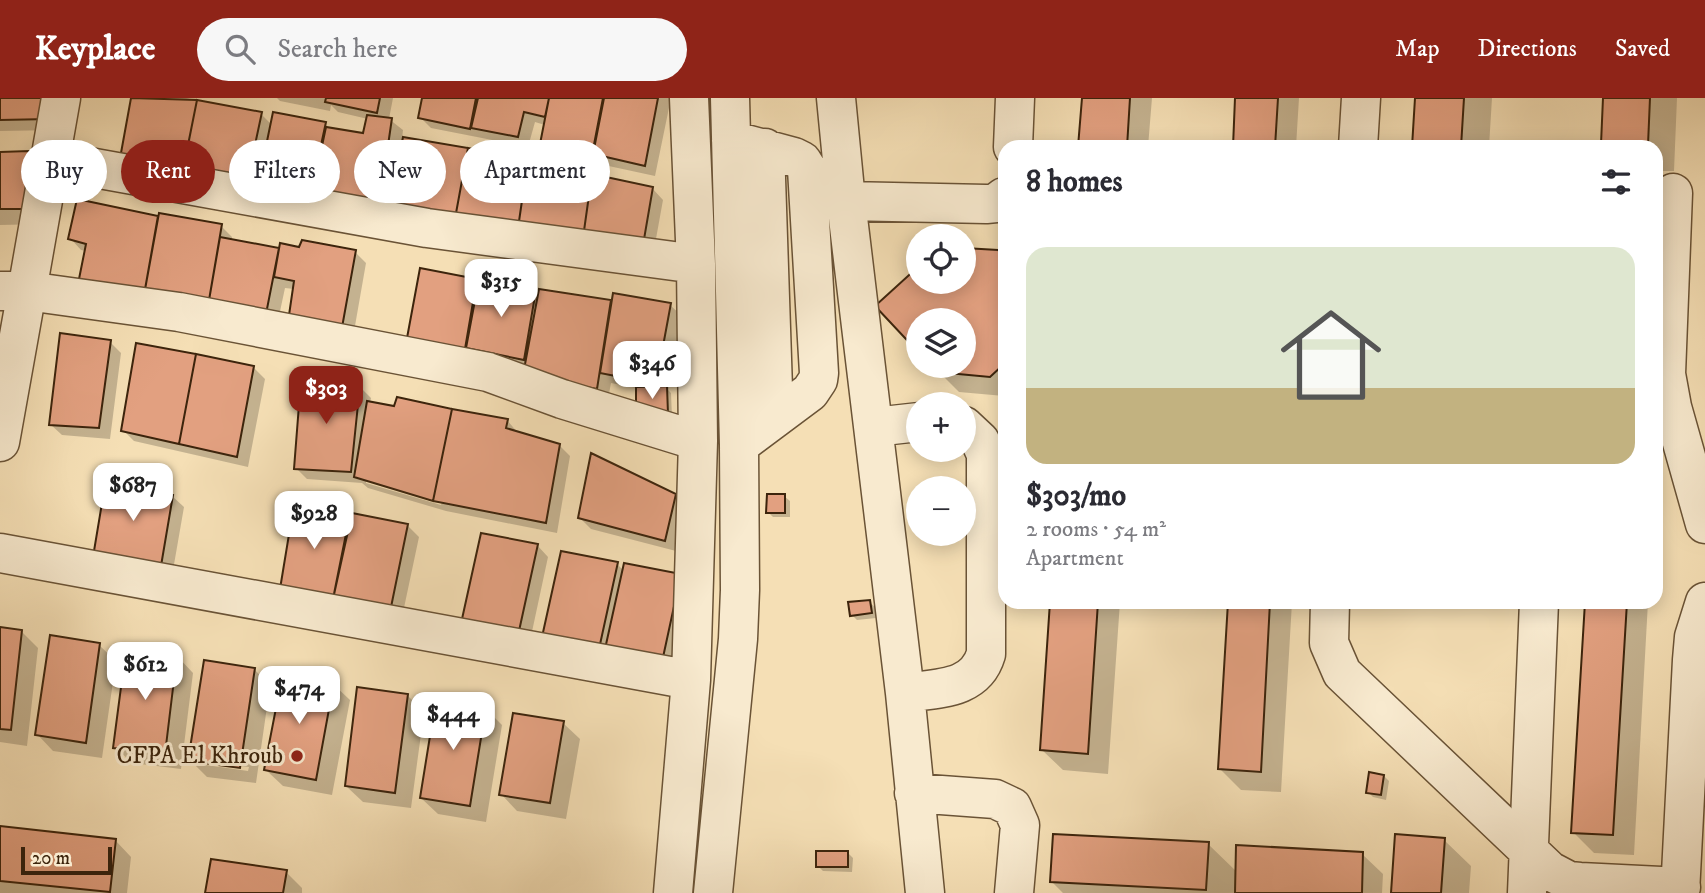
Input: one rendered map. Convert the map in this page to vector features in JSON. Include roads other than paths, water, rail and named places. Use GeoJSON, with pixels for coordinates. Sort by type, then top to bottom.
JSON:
{"type":"FeatureCollection","features":[{"type":"Feature","properties":{"kind":"street"},"geometry":{"type":"LineString","coordinates":[[54,140],[61,98]]}},
{"type":"Feature","properties":{"kind":"street"},"geometry":{"type":"LineString","coordinates":[[673,893],[691,680],[698,442],[696,264],[689,98]]}},
{"type":"Feature","properties":{"kind":"street"},"geometry":{"type":"LineString","coordinates":[[730,98],[748,144],[774,419],[739,445]]}},
{"type":"Feature","properties":{"kind":"street"},"geometry":{"type":"LineString","coordinates":[[836,98],[905,692],[925,893]]}},
{"type":"Feature","properties":{"kind":"street"},"geometry":{"type":"LineString","coordinates":[[1013,140],[1015,98]]}},
{"type":"Feature","properties":{"kind":"street"},"geometry":{"type":"LineString","coordinates":[[1358,140],[1361,98]]}},
{"type":"Feature","properties":{"kind":"street"},"geometry":{"type":"LineString","coordinates":[[713,893],[738,639],[739,445],[748,144]]}},
{"type":"Feature","properties":{"kind":"street"},"geometry":{"type":"LineString","coordinates":[[107,170],[427,228],[696,264]]}},
{"type":"Feature","properties":{"kind":"street"},"geometry":{"type":"LineString","coordinates":[[1673,194],[1666,374],[1672,407],[1705,524]]}},
{"type":"Feature","properties":{"kind":"street"},"geometry":{"type":"LineString","coordinates":[[846,201],[986,204],[998,202]]}},
{"type":"Feature","properties":{"kind":"street"},"geometry":{"type":"LineString","coordinates":[[0,442],[13,291],[38,203]]}},
{"type":"Feature","properties":{"kind":"street"},"geometry":{"type":"LineString","coordinates":[[13,291],[179,312],[488,372],[562,400],[698,442]]}},
{"type":"Feature","properties":{"kind":"street"},"geometry":{"type":"LineString","coordinates":[[874,427],[906,423]]}},
{"type":"Feature","properties":{"kind":"street"},"geometry":{"type":"LineString","coordinates":[[905,692],[965,682],[979,670],[986,654],[986,454],[976,437]]}},
{"type":"Feature","properties":{"kind":"street"},"geometry":{"type":"LineString","coordinates":[[0,553],[691,680]]}},
{"type":"Feature","properties":{"kind":"street"},"geometry":{"type":"LineString","coordinates":[[1330,609],[1329,643],[1342,673],[1550,871],[1569,881],[1681,890],[1697,733],[1694,637],[1705,602]]}},
{"type":"Feature","properties":{"kind":"street"},"geometry":{"type":"LineString","coordinates":[[1527,893],[1539,609]]}},
{"type":"Feature","properties":{"kind":"street"},"geometry":{"type":"LineString","coordinates":[[914,793],[995,799],[1012,807],[1020,825],[1014,893]]}},
{"type":"Feature","properties":{"kind":"place","name":"CFPA El Khroub"},"geometry":{"type":"Point","coordinates":[297,756]}}]}
